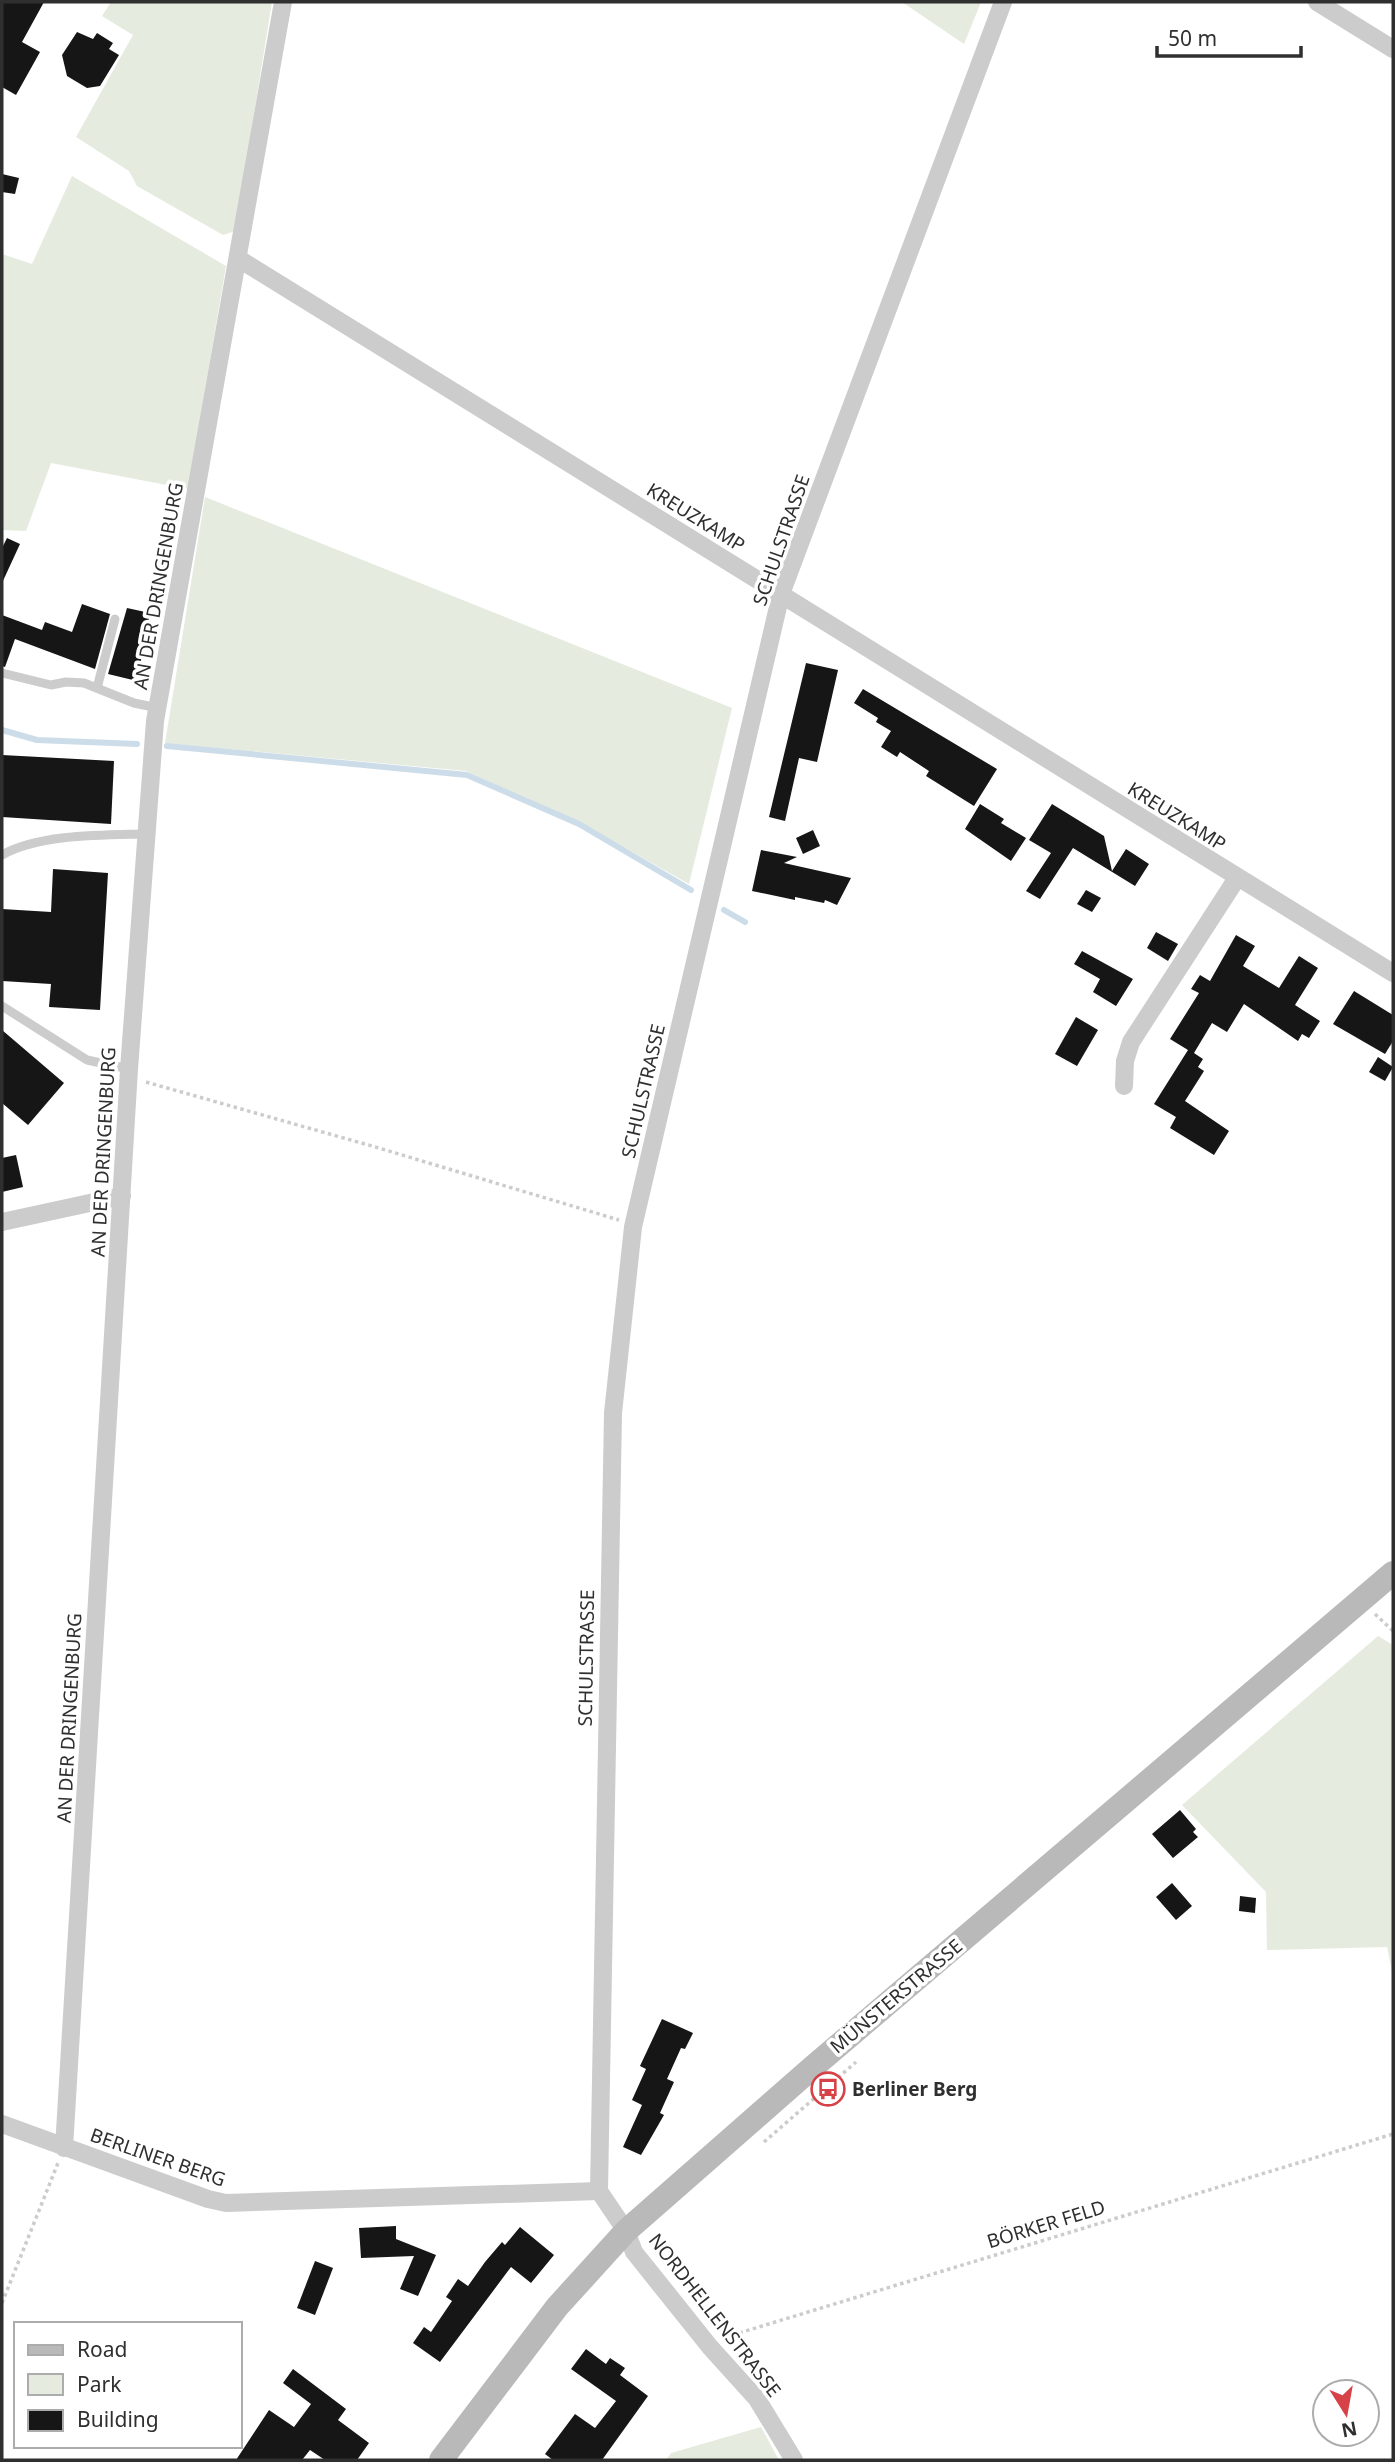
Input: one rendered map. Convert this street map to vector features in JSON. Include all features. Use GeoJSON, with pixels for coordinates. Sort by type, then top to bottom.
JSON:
{"type":"FeatureCollection","features":[{"type":"Feature","properties":{"kind":"main road","name":"MÜNSTERSTRASSE"},"geometry":{"type":"LineString","coordinates":[[440,2460],[557,2307],[626,2231],[823,2058],[1393,1573]]}},
{"type":"Feature","properties":{"kind":"street","name":"AN DER DRINGENBURG"},"geometry":{"type":"LineString","coordinates":[[64,2148],[145,834],[158,708],[283,2]]}},
{"type":"Feature","properties":{"kind":"street","name":"SCHULSTRASSE"},"geometry":{"type":"LineString","coordinates":[[599,2191],[613,1413],[633,1227],[781,594],[1003,2]]}},
{"type":"Feature","properties":{"kind":"street"},"geometry":{"type":"LineString","coordinates":[[1317,2],[1393,49]]}},
{"type":"Feature","properties":{"kind":"street","name":"KREUZKAMP"},"geometry":{"type":"LineString","coordinates":[[239,259],[1393,973]]}},
{"type":"Feature","properties":{"kind":"street"},"geometry":{"type":"LineString","coordinates":[[1124,1086],[1125,1061],[1131,1042],[1237,878]]}},
{"type":"Feature","properties":{"kind":"street"},"geometry":{"type":"LineString","coordinates":[[2,1222],[122,1196]]}},
{"type":"Feature","properties":{"kind":"street","name":"BERLINER BERG"},"geometry":{"type":"LineString","coordinates":[[2,2124],[208,2200],[226,2203],[599,2191]]}},
{"type":"Feature","properties":{"kind":"street"},"geometry":{"type":"LineString","coordinates":[[599,2191],[626,2231]]}},
{"type":"Feature","properties":{"kind":"street","name":"NORDHELLENSTRASSE"},"geometry":{"type":"LineString","coordinates":[[626,2231],[634,2252],[710,2347],[757,2399],[794,2460]]}},
{"type":"Feature","properties":{"kind":"lane"},"geometry":{"type":"LineString","coordinates":[[97,688],[115,619]]}},
{"type":"Feature","properties":{"kind":"lane"},"geometry":{"type":"LineString","coordinates":[[2,673],[51,685],[66,682],[97,688],[134,703],[158,708]]}},
{"type":"Feature","properties":{"kind":"lane"},"geometry":{"type":"LineString","coordinates":[[2,855],[14,848],[90,835],[145,834]]}},
{"type":"Feature","properties":{"kind":"lane"},"geometry":{"type":"LineString","coordinates":[[2,1006],[87,1060],[129,1073]]}},
{"type":"Feature","properties":{"kind":"path"},"geometry":{"type":"LineString","coordinates":[[129,1073],[610,1216],[633,1227]]}},
{"type":"Feature","properties":{"kind":"path"},"geometry":{"type":"LineString","coordinates":[[1367,1626],[1385,1610]]}},
{"type":"Feature","properties":{"kind":"path"},"geometry":{"type":"LineString","coordinates":[[756,2148],[799,2114],[856,2061]]}},
{"type":"Feature","properties":{"kind":"path","name":"BÖRKER FELD"},"geometry":{"type":"LineString","coordinates":[[710,2347],[731,2334],[1393,2134]]}},
{"type":"Feature","properties":{"kind":"path"},"geometry":{"type":"LineString","coordinates":[[2,2303],[64,2148]]}},
{"type":"Feature","properties":{"kind":"green space"},"geometry":{"type":"Polygon","coordinates":[[[111,2],[272,2],[235,231],[223,235],[137,186],[129,171],[76,137],[133,35],[102,16],[111,2]]]}},
{"type":"Feature","properties":{"kind":"green space"},"geometry":{"type":"Polygon","coordinates":[[[902,2],[981,2],[964,44],[902,2]]]}},
{"type":"Feature","properties":{"kind":"green space"},"geometry":{"type":"Polygon","coordinates":[[[72,176],[226,266],[188,489],[51,463],[26,531],[2,530],[2,254],[32,264],[72,176]]]}},
{"type":"Feature","properties":{"kind":"green space"},"geometry":{"type":"Polygon","coordinates":[[[205,497],[732,708],[689,884],[583,824],[466,771],[165,743],[205,497]]]}},
{"type":"Feature","properties":{"kind":"green space"},"geometry":{"type":"Polygon","coordinates":[[[1378,1636],[1393,1645],[1393,1976],[1387,1947],[1267,1950],[1266,1892],[1182,1805],[1378,1636]]]}},
{"type":"Feature","properties":{"kind":"green space"},"geometry":{"type":"Polygon","coordinates":[[[761,2427],[779,2460],[666,2460],[671,2453],[761,2427]]]}},
{"type":"Feature","properties":{"kind":"building"},"geometry":{"type":"Polygon","coordinates":[[[2,2],[44,2],[22,42],[40,52],[16,95],[2,87],[2,2]]]}},
{"type":"Feature","properties":{"kind":"building"},"geometry":{"type":"Polygon","coordinates":[[[77,32],[93,39],[97,33],[113,43],[109,49],[119,55],[100,86],[87,88],[67,76],[62,55],[77,32]]]}},
{"type":"Feature","properties":{"kind":"building"},"geometry":{"type":"Polygon","coordinates":[[[2,174],[19,178],[15,194],[2,192],[2,174]]]}},
{"type":"Feature","properties":{"kind":"building"},"geometry":{"type":"Polygon","coordinates":[[[7,538],[20,544],[2,583],[2,548],[7,538]]]}},
{"type":"Feature","properties":{"kind":"building"},"geometry":{"type":"Polygon","coordinates":[[[82,604],[110,614],[95,669],[15,639],[5,667],[2,666],[2,615],[42,630],[45,622],[72,632],[82,604]]]}},
{"type":"Feature","properties":{"kind":"building"},"geometry":{"type":"Polygon","coordinates":[[[127,608],[150,613],[137,681],[108,674],[127,608]]]}},
{"type":"Feature","properties":{"kind":"building"},"geometry":{"type":"Polygon","coordinates":[[[806,663],[838,670],[817,762],[799,758],[785,821],[769,817],[806,663]]]}},
{"type":"Feature","properties":{"kind":"building"},"geometry":{"type":"Polygon","coordinates":[[[863,689],[997,769],[974,806],[926,776],[929,771],[900,752],[897,757],[881,747],[891,731],[876,722],[878,718],[854,703],[863,689]]]}},
{"type":"Feature","properties":{"kind":"building"},"geometry":{"type":"Polygon","coordinates":[[[2,755],[114,761],[111,824],[2,817],[2,755]]]}},
{"type":"Feature","properties":{"kind":"building"},"geometry":{"type":"Polygon","coordinates":[[[980,804],[1004,819],[1001,823],[1026,838],[1011,861],[965,829],[980,804]]]}},
{"type":"Feature","properties":{"kind":"building"},"geometry":{"type":"Polygon","coordinates":[[[1052,804],[1104,836],[1112,871],[1126,849],[1149,864],[1135,886],[1073,848],[1040,899],[1026,891],[1051,853],[1029,840],[1052,804]]]}},
{"type":"Feature","properties":{"kind":"building"},"geometry":{"type":"Polygon","coordinates":[[[813,830],[820,846],[803,854],[796,838],[813,830]]]}},
{"type":"Feature","properties":{"kind":"building"},"geometry":{"type":"Polygon","coordinates":[[[761,850],[797,857],[784,863],[851,878],[837,905],[825,900],[824,903],[795,897],[795,900],[752,891],[761,850]]]}},
{"type":"Feature","properties":{"kind":"building"},"geometry":{"type":"Polygon","coordinates":[[[53,869],[108,873],[100,1010],[49,1007],[51,984],[2,981],[2,909],[51,912],[53,869]]]}},
{"type":"Feature","properties":{"kind":"building"},"geometry":{"type":"Polygon","coordinates":[[[1086,890],[1101,898],[1092,912],[1077,904],[1086,890]]]}},
{"type":"Feature","properties":{"kind":"building"},"geometry":{"type":"Polygon","coordinates":[[[1156,932],[1178,944],[1168,961],[1147,948],[1156,932]]]}},
{"type":"Feature","properties":{"kind":"building"},"geometry":{"type":"Polygon","coordinates":[[[1236,935],[1255,946],[1243,966],[1279,988],[1299,956],[1318,968],[1295,1005],[1320,1021],[1309,1038],[1302,1034],[1298,1041],[1244,1004],[1227,1032],[1212,1023],[1194,1053],[1203,1059],[1198,1067],[1204,1071],[1185,1101],[1229,1131],[1214,1155],[1170,1128],[1176,1117],[1154,1104],[1188,1050],[1170,1039],[1199,993],[1191,989],[1200,975],[1210,981],[1236,935]]]}},
{"type":"Feature","properties":{"kind":"building"},"geometry":{"type":"Polygon","coordinates":[[[1082,951],[1133,979],[1116,1006],[1093,992],[1100,979],[1074,964],[1082,951]]]}},
{"type":"Feature","properties":{"kind":"building"},"geometry":{"type":"Polygon","coordinates":[[[1354,991],[1393,1015],[1393,1041],[1385,1054],[1333,1024],[1354,991]]]}},
{"type":"Feature","properties":{"kind":"building"},"geometry":{"type":"Polygon","coordinates":[[[1076,1017],[1098,1030],[1077,1066],[1055,1054],[1076,1017]]]}},
{"type":"Feature","properties":{"kind":"building"},"geometry":{"type":"Polygon","coordinates":[[[2,1030],[64,1083],[28,1125],[2,1103],[2,1030]]]}},
{"type":"Feature","properties":{"kind":"building"},"geometry":{"type":"Polygon","coordinates":[[[1378,1057],[1393,1067],[1385,1081],[1369,1072],[1378,1057]]]}},
{"type":"Feature","properties":{"kind":"building"},"geometry":{"type":"Polygon","coordinates":[[[16,1155],[23,1187],[2,1192],[2,1158],[16,1155]]]}},
{"type":"Feature","properties":{"kind":"building"},"geometry":{"type":"Polygon","coordinates":[[[1180,1810],[1196,1829],[1193,1832],[1198,1837],[1173,1858],[1152,1834],[1180,1810]]]}},
{"type":"Feature","properties":{"kind":"building"},"geometry":{"type":"Polygon","coordinates":[[[1172,1883],[1192,1906],[1176,1920],[1156,1897],[1172,1883]]]}},
{"type":"Feature","properties":{"kind":"building"},"geometry":{"type":"Polygon","coordinates":[[[1240,1896],[1256,1898],[1255,1913],[1239,1911],[1240,1896]]]}},
{"type":"Feature","properties":{"kind":"building"},"geometry":{"type":"Polygon","coordinates":[[[662,2019],[693,2033],[685,2049],[681,2048],[667,2079],[674,2082],[660,2113],[664,2115],[641,2155],[623,2147],[642,2105],[632,2100],[646,2069],[640,2066],[662,2019]]]}},
{"type":"Feature","properties":{"kind":"building"},"geometry":{"type":"Polygon","coordinates":[[[396,2226],[396,2239],[436,2255],[418,2296],[400,2289],[414,2256],[361,2258],[359,2228],[396,2226]]]}},
{"type":"Feature","properties":{"kind":"building"},"geometry":{"type":"Polygon","coordinates":[[[520,2227],[554,2255],[531,2283],[511,2267],[440,2362],[413,2343],[424,2327],[431,2332],[452,2301],[446,2297],[458,2279],[468,2286],[502,2242],[505,2245],[520,2227]]]}},
{"type":"Feature","properties":{"kind":"building"},"geometry":{"type":"Polygon","coordinates":[[[315,2261],[333,2268],[315,2315],[297,2308],[315,2261]]]}},
{"type":"Feature","properties":{"kind":"building"},"geometry":{"type":"Polygon","coordinates":[[[586,2349],[606,2364],[610,2358],[625,2368],[620,2375],[648,2396],[602,2460],[553,2460],[545,2454],[575,2414],[595,2428],[616,2401],[571,2369],[586,2349]]]}},
{"type":"Feature","properties":{"kind":"building"},"geometry":{"type":"Polygon","coordinates":[[[293,2369],[346,2409],[338,2420],[369,2443],[357,2460],[325,2460],[310,2450],[302,2460],[236,2460],[269,2410],[294,2427],[311,2404],[283,2383],[293,2369]]]}},
{"type":"Feature","properties":{"kind":"waterway"},"geometry":{"type":"LineString","coordinates":[[2,730],[37,740],[137,744]]}},
{"type":"Feature","properties":{"kind":"waterway"},"geometry":{"type":"LineString","coordinates":[[167,746],[467,775],[579,824],[691,890]]}},
{"type":"Feature","properties":{"kind":"waterway"},"geometry":{"type":"LineString","coordinates":[[724,910],[745,922]]}},
{"type":"Feature","properties":{"kind":"place","name":"Berliner Berg"},"geometry":{"type":"Point","coordinates":[828,2089]}}]}
